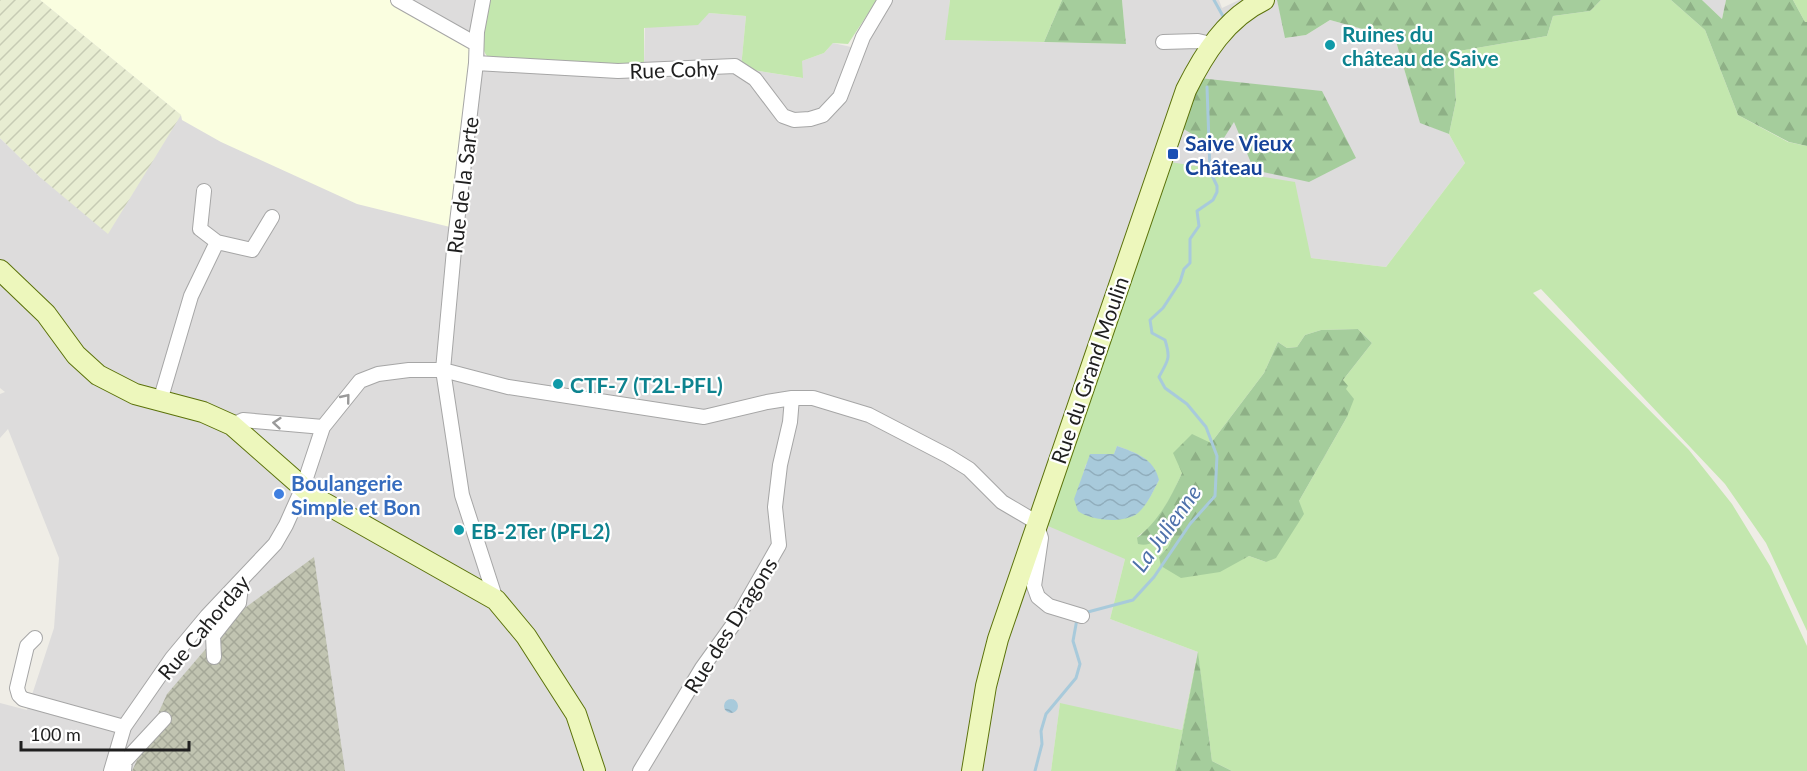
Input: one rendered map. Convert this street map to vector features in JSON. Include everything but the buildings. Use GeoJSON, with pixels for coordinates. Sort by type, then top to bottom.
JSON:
{"type":"FeatureCollection","features":[{"type":"Feature","properties":{"kind":"street"},"geometry":{"type":"LineString","coordinates":[[398,0],[476,44]]}},
{"type":"Feature","properties":{"kind":"street","name":"Rue de la Sarte"},"geometry":{"type":"LineString","coordinates":[[483,0],[476,44],[477,63],[455,239],[444,370],[462,495],[496,600]]}},
{"type":"Feature","properties":{"kind":"street","name":"Rue Cohy"},"geometry":{"type":"LineString","coordinates":[[477,63],[618,71],[735,66],[755,79],[783,116],[794,120],[810,119],[824,115],[840,97],[863,37],[885,0]]}},
{"type":"Feature","properties":{"kind":"street","name":"Rue du Grand Moulin"},"geometry":{"type":"LineString","coordinates":[[972,771],[984,696],[998,639],[1036,522],[1186,90],[1211,44],[1239,17],[1264,0]]}},
{"type":"Feature","properties":{"kind":"street"},"geometry":{"type":"LineString","coordinates":[[1163,42],[1198,41],[1211,44]]}},
{"type":"Feature","properties":{"kind":"street"},"geometry":{"type":"LineString","coordinates":[[204,191],[200,229],[217,242],[252,250],[272,217]]}},
{"type":"Feature","properties":{"kind":"street"},"geometry":{"type":"LineString","coordinates":[[160,401],[191,296],[217,242]]}},
{"type":"Feature","properties":{"kind":"street"},"geometry":{"type":"LineString","coordinates":[[0,270],[46,314],[76,355],[98,375],[135,394],[202,412],[232,425],[321,501],[496,600],[526,636],[576,714],[595,771]]}},
{"type":"Feature","properties":{"kind":"street"},"geometry":{"type":"LineString","coordinates":[[232,425],[243,420],[323,427],[360,381],[378,374],[409,370],[444,370],[508,387],[704,417],[792,398],[813,398],[869,415],[955,460],[969,470],[1002,502],[1036,522],[1041,538],[1034,586],[1038,597],[1048,606],[1079,615]]}},
{"type":"Feature","properties":{"kind":"street","name":"Rue des Dragons"},"geometry":{"type":"LineString","coordinates":[[640,771],[702,668],[735,622],[778,546],[775,507],[792,398]]}},
{"type":"Feature","properties":{"kind":"street","name":"Rue Cahorday"},"geometry":{"type":"LineString","coordinates":[[111,771],[124,727],[172,658],[207,616],[275,544],[303,487],[323,427]]}},
{"type":"Feature","properties":{"kind":"street"},"geometry":{"type":"LineString","coordinates":[[214,657],[213,636],[239,603],[242,579]]}},
{"type":"Feature","properties":{"kind":"street"},"geometry":{"type":"LineString","coordinates":[[35,638],[27,646],[17,687],[23,699],[124,727]]}},
{"type":"Feature","properties":{"kind":"street"},"geometry":{"type":"LineString","coordinates":[[124,771],[125,761],[164,719]]}},
{"type":"Feature","properties":{"kind":"shaded area"},"geometry":{"type":"Polygon","coordinates":[[[0,0],[40,0],[181,115],[108,234],[41,178],[0,138],[0,0]]]}},
{"type":"Feature","properties":{"kind":"shaded area"},"geometry":{"type":"Polygon","coordinates":[[[40,0],[487,0],[480,44],[487,60],[644,67],[645,28],[709,13],[746,16],[741,68],[802,78],[802,61],[824,53],[833,43],[851,47],[856,60],[891,0],[950,0],[946,40],[1126,44],[1122,0],[1219,0],[1222,8],[1239,0],[1277,0],[1286,38],[1306,35],[1330,20],[1395,38],[1420,122],[1449,134],[1465,163],[1386,267],[1311,258],[1125,559],[1110,619],[1198,652],[1182,730],[1060,704],[1051,771],[0,771],[0,703],[27,710],[54,628],[59,558],[8,429],[0,438],[0,394],[5,392],[0,388],[0,138],[41,178],[181,115],[40,0]]]}},
{"type":"Feature","properties":{"kind":"shaded area"},"geometry":{"type":"Polygon","coordinates":[[[40,0],[391,0],[464,41],[473,51],[450,227],[357,204],[221,142],[182,120],[181,115],[40,0]]]}},
{"type":"Feature","properties":{"kind":"shaded area"},"geometry":{"type":"Polygon","coordinates":[[[1702,0],[1726,0],[1722,19],[1702,0]]]}},
{"type":"Feature","properties":{"kind":"shaded area"},"geometry":{"type":"Polygon","coordinates":[[[249,425],[310,433],[310,445],[304,466],[297,475],[247,432],[249,425]]]}},
{"type":"Feature","properties":{"kind":"shaded area"},"geometry":{"type":"Polygon","coordinates":[[[314,557],[345,771],[132,771],[167,694],[234,616],[314,557]]]}},
{"type":"Feature","properties":{"kind":"green space"},"geometry":{"type":"Polygon","coordinates":[[[490,0],[877,0],[848,44],[833,43],[824,53],[802,61],[803,78],[741,68],[746,16],[709,13],[698,25],[644,28],[644,66],[488,57],[483,38],[490,0]]]}},
{"type":"Feature","properties":{"kind":"green space"},"geometry":{"type":"Polygon","coordinates":[[[950,0],[1062,0],[1044,42],[945,40],[950,0]]]}},
{"type":"Feature","properties":{"kind":"green space"},"geometry":{"type":"Polygon","coordinates":[[[1062,0],[1122,0],[1126,44],[1044,42],[1062,0]]]}},
{"type":"Feature","properties":{"kind":"green space"},"geometry":{"type":"Polygon","coordinates":[[[1277,0],[1601,0],[1590,11],[1553,16],[1547,36],[1453,52],[1456,101],[1449,134],[1420,123],[1395,38],[1330,20],[1306,35],[1285,38],[1277,0]]]}},
{"type":"Feature","properties":{"kind":"green space"},"geometry":{"type":"Polygon","coordinates":[[[1601,0],[1671,0],[1705,30],[1738,115],[1788,142],[1807,146],[1807,631],[1766,543],[1725,484],[1541,289],[1533,293],[1689,450],[1732,504],[1770,566],[1807,646],[1807,771],[1232,771],[1212,761],[1198,654],[1175,771],[1051,771],[1060,703],[1182,730],[1198,652],[1110,619],[1125,559],[1048,526],[1170,162],[1295,182],[1311,258],[1386,267],[1465,163],[1449,134],[1456,101],[1453,52],[1547,36],[1553,16],[1590,11],[1601,0]],[[1358,329],[1321,330],[1305,335],[1297,347],[1287,348],[1278,342],[1264,373],[1211,443],[1182,473],[1155,523],[1137,537],[1164,532],[1174,534],[1168,547],[1159,557],[1237,561],[1249,556],[1266,562],[1347,417],[1346,389],[1343,380],[1372,343],[1358,329]],[[1117,446],[1114,454],[1086,464],[1083,474],[1113,519],[1131,515],[1142,508],[1159,480],[1142,457],[1117,446]]]}},
{"type":"Feature","properties":{"kind":"green space"},"geometry":{"type":"Polygon","coordinates":[[[1671,0],[1702,0],[1722,19],[1726,0],[1793,0],[1807,22],[1807,146],[1789,142],[1738,115],[1705,30],[1671,0]]]}},
{"type":"Feature","properties":{"kind":"green space"},"geometry":{"type":"Polygon","coordinates":[[[1793,0],[1807,0],[1807,22],[1805,22],[1793,0]]]}},
{"type":"Feature","properties":{"kind":"green space"},"geometry":{"type":"Polygon","coordinates":[[[1199,78],[1322,91],[1356,158],[1309,182],[1254,170],[1234,122],[1217,149],[1182,128],[1199,78]]]}},
{"type":"Feature","properties":{"kind":"green space"},"geometry":{"type":"Polygon","coordinates":[[[1358,329],[1372,343],[1343,380],[1348,386],[1346,389],[1354,399],[1347,417],[1299,501],[1304,514],[1276,558],[1266,562],[1249,556],[1220,572],[1181,578],[1161,566],[1159,557],[1168,547],[1174,534],[1164,532],[1156,541],[1146,545],[1138,544],[1137,538],[1164,508],[1182,473],[1173,453],[1192,434],[1211,443],[1264,373],[1278,342],[1287,348],[1297,347],[1305,335],[1321,330],[1358,329]]]}},
{"type":"Feature","properties":{"kind":"green space"},"geometry":{"type":"Polygon","coordinates":[[[1198,652],[1212,761],[1232,771],[1175,771],[1198,652]]]}},
{"type":"Feature","properties":{"kind":"water"},"geometry":{"type":"Polygon","coordinates":[[[1117,446],[1149,461],[1157,473],[1159,480],[1145,506],[1132,516],[1116,520],[1099,519],[1078,511],[1074,499],[1090,454],[1114,454],[1117,446]]]}},
{"type":"Feature","properties":{"kind":"water"},"geometry":{"type":"Polygon","coordinates":[[[731,699],[736,701],[738,706],[736,711],[731,713],[726,711],[724,706],[726,701],[731,699]]]}},
{"type":"Feature","properties":{"kind":"waterway","name":"La Julienne"},"geometry":{"type":"LineString","coordinates":[[1214,0],[1224,18]]}},
{"type":"Feature","properties":{"kind":"waterway","name":"La Julienne"},"geometry":{"type":"LineString","coordinates":[[1084,613],[1133,600],[1154,577],[1190,524],[1215,496],[1217,456],[1206,427],[1187,404],[1165,388],[1159,377],[1166,363],[1168,351],[1165,340],[1152,333],[1150,320],[1163,308],[1180,282],[1184,269],[1190,263],[1190,239],[1199,226],[1197,211],[1213,200],[1217,192],[1217,186],[1210,171],[1207,87]]}},
{"type":"Feature","properties":{"kind":"waterway","name":"La Julienne"},"geometry":{"type":"LineString","coordinates":[[1035,771],[1046,714],[1076,678],[1080,664],[1073,641],[1077,619]]}},
{"type":"Feature","properties":{"kind":"place","name":"Ruines du château de Saive"},"geometry":{"type":"Point","coordinates":[1330,45]}},
{"type":"Feature","properties":{"kind":"place","name":"Saive Vieux Château"},"geometry":{"type":"Point","coordinates":[1173,154]}},
{"type":"Feature","properties":{"kind":"place","name":"CTF-7 (T2L-PFL)"},"geometry":{"type":"Point","coordinates":[558,384]}},
{"type":"Feature","properties":{"kind":"place","name":"Boulangerie Simple et Bon"},"geometry":{"type":"Point","coordinates":[279,494]}},
{"type":"Feature","properties":{"kind":"place","name":"EB-2Ter (PFL2)"},"geometry":{"type":"Point","coordinates":[459,530]}}]}
